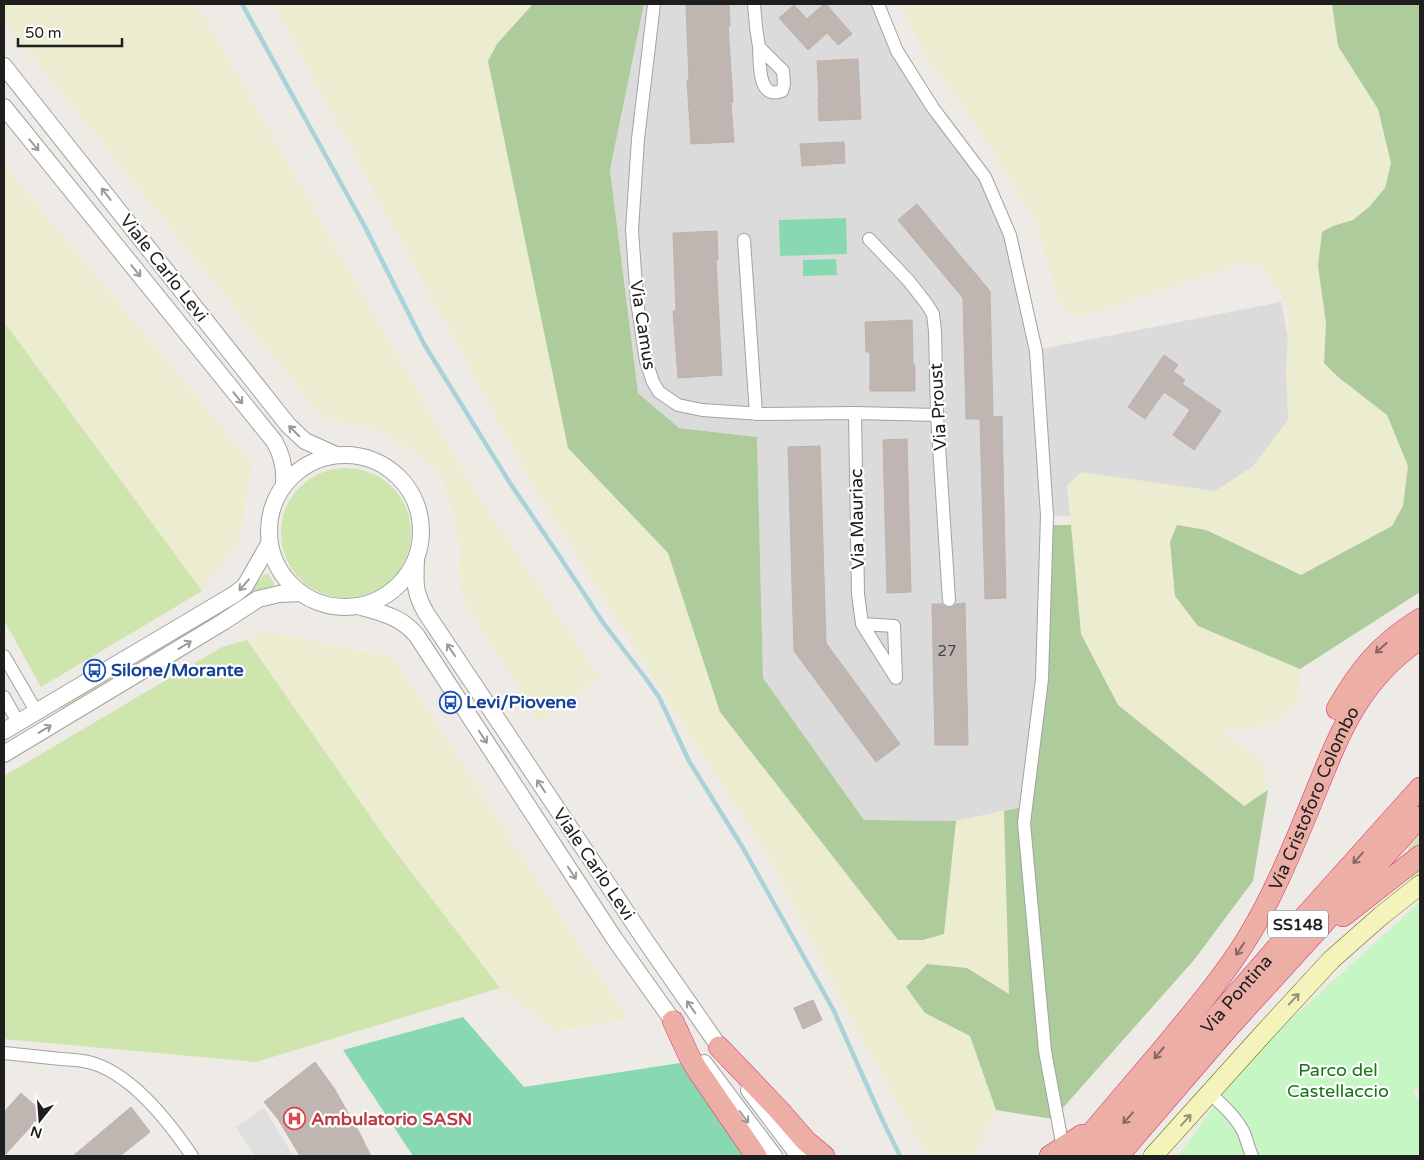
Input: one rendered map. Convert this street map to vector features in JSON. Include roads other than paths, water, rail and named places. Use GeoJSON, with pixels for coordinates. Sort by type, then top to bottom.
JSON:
{"type":"FeatureCollection","features":[{"type":"Feature","properties":{"kind":"highway"},"geometry":{"type":"LineString","coordinates":[[1265,907],[1292,818],[1332,717],[1350,686],[1372,657],[1399,633],[1420,619]]}},
{"type":"Feature","properties":{"kind":"highway","name":"Via Cristoforo Colombo"},"geometry":{"type":"LineString","coordinates":[[1062,1153],[1101,1122],[1216,984],[1245,942],[1265,907],[1347,719],[1365,691],[1385,668],[1420,639]]}},
{"type":"Feature","properties":{"kind":"highway","name":"Via Pontina"},"geometry":{"type":"LineString","coordinates":[[1094,1156],[1420,788]]}},
{"type":"Feature","properties":{"kind":"highway","name":"Via Pontina"},"geometry":{"type":"LineString","coordinates":[[1298,952],[1420,817]]}},
{"type":"Feature","properties":{"kind":"highway"},"geometry":{"type":"LineString","coordinates":[[1298,952],[1420,856]]}},
{"type":"Feature","properties":{"kind":"highway","name":"SS148"},"geometry":{"type":"LineString","coordinates":[[1118,1156],[1228,1028],[1298,952]]}},
{"type":"Feature","properties":{"kind":"highway"},"geometry":{"type":"LineString","coordinates":[[673,1021],[694,1064],[756,1156]]}},
{"type":"Feature","properties":{"kind":"highway"},"geometry":{"type":"LineString","coordinates":[[719,1047],[806,1141],[824,1156]]}},
{"type":"Feature","properties":{"kind":"main road"},"geometry":{"type":"LineString","coordinates":[[1153,1156],[1278,1016],[1331,960],[1371,924],[1420,885]]}},
{"type":"Feature","properties":{"kind":"street","name":"Via Camus"},"geometry":{"type":"LineString","coordinates":[[654,4],[638,139],[632,230],[637,301],[646,361],[653,382],[659,392],[678,405],[702,410],[756,414],[855,413],[937,415]]}},
{"type":"Feature","properties":{"kind":"street"},"geometry":{"type":"LineString","coordinates":[[754,4],[759,47]]}},
{"type":"Feature","properties":{"kind":"street"},"geometry":{"type":"LineString","coordinates":[[878,4],[897,51],[934,108],[985,177],[1010,235],[1036,350],[1047,516],[1042,679],[1024,823],[1045,1052],[1062,1153]]}},
{"type":"Feature","properties":{"kind":"street","name":"Viale Carlo Levi"},"geometry":{"type":"LineString","coordinates":[[4,66],[288,425],[305,441],[336,455]]}},
{"type":"Feature","properties":{"kind":"street","name":"Viale Carlo Levi"},"geometry":{"type":"LineString","coordinates":[[4,107],[274,441],[284,469],[284,485]]}},
{"type":"Feature","properties":{"kind":"street","name":"Via Proust"},"geometry":{"type":"LineString","coordinates":[[869,239],[908,280],[932,314],[949,600]]}},
{"type":"Feature","properties":{"kind":"street"},"geometry":{"type":"LineString","coordinates":[[744,240],[756,414]]}},
{"type":"Feature","properties":{"kind":"street","name":"Via Mauriac"},"geometry":{"type":"LineString","coordinates":[[855,413],[858,594],[862,624]]}},
{"type":"Feature","properties":{"kind":"street"},"geometry":{"type":"LineString","coordinates":[[352,454],[382,464],[406,484],[420,513],[422,529],[420,544],[416,560],[408,573],[392,590],[373,602],[358,606],[328,605],[302,593],[288,581],[278,567],[269,544],[270,516],[275,500],[284,485],[298,470],[316,460],[336,455],[352,454]]}},
{"type":"Feature","properties":{"kind":"street"},"geometry":{"type":"LineString","coordinates":[[4,697],[11,726],[235,594],[245,586],[269,544]]}},
{"type":"Feature","properties":{"kind":"street","name":"Viale Carlo Levi"},"geometry":{"type":"LineString","coordinates":[[416,560],[416,589],[422,606],[647,944],[719,1047],[799,1156]]}},
{"type":"Feature","properties":{"kind":"street"},"geometry":{"type":"LineString","coordinates":[[4,754],[258,599],[279,594],[302,593]]}},
{"type":"Feature","properties":{"kind":"street","name":"Viale Carlo Levi"},"geometry":{"type":"LineString","coordinates":[[358,606],[395,618],[407,626],[416,636],[601,918],[673,1021],[774,1156]]}},
{"type":"Feature","properties":{"kind":"street"},"geometry":{"type":"LineString","coordinates":[[4,656],[36,711]]}},
{"type":"Feature","properties":{"kind":"street"},"geometry":{"type":"LineString","coordinates":[[4,1053],[79,1060],[103,1067],[126,1081],[149,1102],[192,1156]]}},
{"type":"Feature","properties":{"kind":"street"},"geometry":{"type":"LineString","coordinates":[[1209,1093],[1237,1121],[1243,1131],[1252,1156]]}},
{"type":"Feature","properties":{"kind":"waterway"},"geometry":{"type":"LineString","coordinates":[[242,4],[364,225],[424,344],[510,483],[604,624],[659,697],[689,761],[743,848],[833,1009],[900,1156]]}},
{"type":"Feature","properties":{"kind":"place","name":"Silone/Morante"},"geometry":{"type":"Point","coordinates":[95,670]}},
{"type":"Feature","properties":{"kind":"place","name":"Levi/Piovene"},"geometry":{"type":"Point","coordinates":[450,702]}},
{"type":"Feature","properties":{"kind":"place","name":"Ambulatorio SASN"},"geometry":{"type":"Point","coordinates":[295,1119]}},
{"type":"Feature","properties":{"kind":"park label","name":"Parco del Castellaccio"},"geometry":{"type":"Point","coordinates":[1338,1080]}}]}
